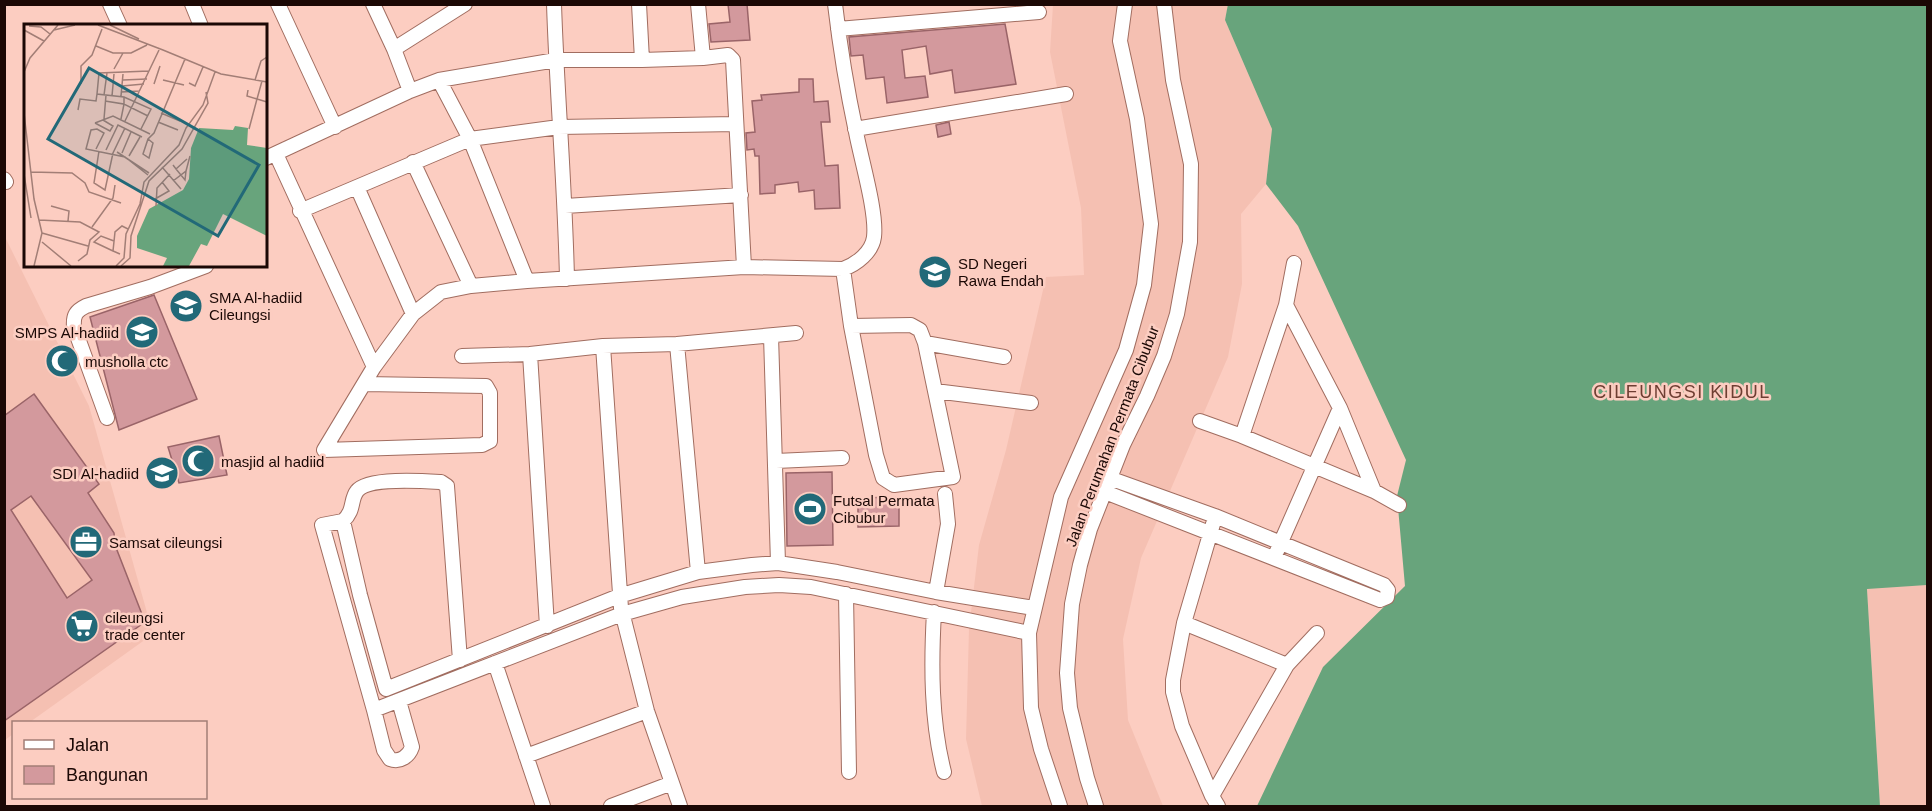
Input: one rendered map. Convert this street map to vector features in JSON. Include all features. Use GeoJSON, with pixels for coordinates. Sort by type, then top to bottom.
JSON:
{"type":"FeatureCollection","features":[{"type":"Feature","properties":{"kind":"street"},"geometry":{"type":"LineString","coordinates":[[111,4],[119,24]]}},
{"type":"Feature","properties":{"kind":"street"},"geometry":{"type":"LineString","coordinates":[[192,4],[200,24]]}},
{"type":"Feature","properties":{"kind":"street"},"geometry":{"type":"LineString","coordinates":[[278,4],[335,127]]}},
{"type":"Feature","properties":{"kind":"street"},"geometry":{"type":"LineString","coordinates":[[373,4],[410,91]]}},
{"type":"Feature","properties":{"kind":"street"},"geometry":{"type":"LineString","coordinates":[[394,49],[465,4]]}},
{"type":"Feature","properties":{"kind":"street"},"geometry":{"type":"LineString","coordinates":[[554,4],[567,279]]}},
{"type":"Feature","properties":{"kind":"street"},"geometry":{"type":"LineString","coordinates":[[639,4],[642,60]]}},
{"type":"Feature","properties":{"kind":"street"},"geometry":{"type":"LineString","coordinates":[[698,4],[703,58]]}},
{"type":"Feature","properties":{"kind":"street"},"geometry":{"type":"LineString","coordinates":[[364,384],[480,384],[486,386],[490,393],[490,441],[482,445],[324,450],[374,367],[413,314],[441,292],[471,286],[527,281],[744,267],[843,269],[851,266],[867,252],[874,236],[867,183],[855,129],[835,4]]}},
{"type":"Feature","properties":{"kind":"street","name":"Jalan Perumahan Permata Cibubur"},"geometry":{"type":"LineString","coordinates":[[1060,807],[1041,749],[1031,708],[1029,633],[1061,497],[1126,350],[1144,285],[1151,224],[1137,119],[1120,41],[1125,4]]}},
{"type":"Feature","properties":{"kind":"street","name":"Jalan Perumahan Permata Cibubur"},"geometry":{"type":"LineString","coordinates":[[1096,807],[1070,708],[1067,673],[1072,603],[1090,529],[1112,479],[1123,445],[1164,356],[1177,314],[1190,242],[1191,164],[1173,80],[1164,4]]}},
{"type":"Feature","properties":{"kind":"street"},"geometry":{"type":"LineString","coordinates":[[838,29],[1039,12]]}},
{"type":"Feature","properties":{"kind":"street"},"geometry":{"type":"LineString","coordinates":[[374,367],[300,211],[271,156],[410,91],[439,80],[556,60],[703,58],[726,54],[732,57],[744,267]]}},
{"type":"Feature","properties":{"kind":"street"},"geometry":{"type":"LineString","coordinates":[[439,80],[470,139],[527,281]]}},
{"type":"Feature","properties":{"kind":"street"},"geometry":{"type":"LineString","coordinates":[[855,129],[1066,94]]}},
{"type":"Feature","properties":{"kind":"street"},"geometry":{"type":"LineString","coordinates":[[300,211],[470,139],[559,127],[736,124]]}},
{"type":"Feature","properties":{"kind":"street"},"geometry":{"type":"LineString","coordinates":[[413,162],[471,286]]}},
{"type":"Feature","properties":{"kind":"street"},"geometry":{"type":"LineString","coordinates":[[357,187],[413,314]]}},
{"type":"Feature","properties":{"kind":"street"},"geometry":{"type":"LineString","coordinates":[[565,206],[741,195]]}},
{"type":"Feature","properties":{"kind":"street"},"geometry":{"type":"LineString","coordinates":[[1242,436],[1286,305],[1294,263]]}},
{"type":"Feature","properties":{"kind":"street"},"geometry":{"type":"LineString","coordinates":[[107,418],[74,327],[77,311],[203,267]]}},
{"type":"Feature","properties":{"kind":"street"},"geometry":{"type":"LineString","coordinates":[[843,269],[851,326],[880,472],[888,483],[894,485],[953,477],[925,343],[920,330],[911,325],[851,326]]}},
{"type":"Feature","properties":{"kind":"street"},"geometry":{"type":"LineString","coordinates":[[1286,305],[1341,408],[1374,492]]}},
{"type":"Feature","properties":{"kind":"street"},"geometry":{"type":"LineString","coordinates":[[462,356],[530,354],[603,346],[677,344],[796,333]]}},
{"type":"Feature","properties":{"kind":"street"},"geometry":{"type":"LineString","coordinates":[[771,336],[778,563]]}},
{"type":"Feature","properties":{"kind":"street"},"geometry":{"type":"LineString","coordinates":[[925,343],[1004,357]]}},
{"type":"Feature","properties":{"kind":"street"},"geometry":{"type":"LineString","coordinates":[[677,344],[698,572]]}},
{"type":"Feature","properties":{"kind":"street"},"geometry":{"type":"LineString","coordinates":[[603,346],[621,605],[647,711],[680,807]]}},
{"type":"Feature","properties":{"kind":"street"},"geometry":{"type":"LineString","coordinates":[[530,354],[547,626]]}},
{"type":"Feature","properties":{"kind":"street"},"geometry":{"type":"LineString","coordinates":[[935,391],[1031,403]]}},
{"type":"Feature","properties":{"kind":"street"},"geometry":{"type":"LineString","coordinates":[[1274,558],[1341,408]]}},
{"type":"Feature","properties":{"kind":"street"},"geometry":{"type":"LineString","coordinates":[[1200,421],[1314,466],[1398,505]]}},
{"type":"Feature","properties":{"kind":"street"},"geometry":{"type":"LineString","coordinates":[[776,461],[842,458]]}},
{"type":"Feature","properties":{"kind":"street"},"geometry":{"type":"LineString","coordinates":[[1105,492],[1210,531],[1380,600],[1387,597],[1388,590],[1384,585],[1215,516],[1112,479]]}},
{"type":"Feature","properties":{"kind":"street"},"geometry":{"type":"LineString","coordinates":[[343,521],[360,595],[386,689],[395,703],[412,747],[408,755],[399,760],[390,759],[384,750],[322,525],[343,521],[351,511],[357,490],[384,483],[416,481],[444,483],[448,491],[460,660]]}},
{"type":"Feature","properties":{"kind":"street"},"geometry":{"type":"LineString","coordinates":[[936,592],[948,524],[945,494]]}},
{"type":"Feature","properties":{"kind":"street"},"geometry":{"type":"LineString","coordinates":[[1215,516],[1184,623],[1173,680],[1173,692],[1182,726],[1215,802]]}},
{"type":"Feature","properties":{"kind":"street"},"geometry":{"type":"LineString","coordinates":[[374,710],[495,663],[698,572],[778,563],[1034,608]]}},
{"type":"Feature","properties":{"kind":"street"},"geometry":{"type":"LineString","coordinates":[[370,694],[547,626],[621,605],[745,587],[779,585],[811,587],[1029,633]]}},
{"type":"Feature","properties":{"kind":"street"},"geometry":{"type":"LineString","coordinates":[[846,594],[849,772]]}},
{"type":"Feature","properties":{"kind":"street"},"geometry":{"type":"LineString","coordinates":[[934,612],[932,650],[937,739],[944,772]]}},
{"type":"Feature","properties":{"kind":"street"},"geometry":{"type":"LineString","coordinates":[[1184,623],[1287,665]]}},
{"type":"Feature","properties":{"kind":"street"},"geometry":{"type":"LineString","coordinates":[[1215,802],[1287,665],[1317,633]]}},
{"type":"Feature","properties":{"kind":"street"},"geometry":{"type":"LineString","coordinates":[[495,663],[543,807]]}},
{"type":"Feature","properties":{"kind":"street"},"geometry":{"type":"LineString","coordinates":[[526,756],[647,711]]}},
{"type":"Feature","properties":{"kind":"street"},"geometry":{"type":"LineString","coordinates":[[611,807],[672,783]]}},
{"type":"Feature","properties":{"kind":"shaded area"},"geometry":{"type":"Polygon","coordinates":[[[1053,5],[1228,5],[1225,20],[1272,129],[1266,184],[1241,214],[1242,284],[1228,357],[1141,558],[1123,639],[1128,720],[1163,806],[982,806],[966,739],[969,629],[979,545],[1006,450],[1046,277],[1084,275],[1081,208],[1050,52],[1053,5]]]}},
{"type":"Feature","properties":{"kind":"shaded area"},"geometry":{"type":"Polygon","coordinates":[[[4,235],[89,406],[153,634],[31,721],[12,721],[12,735],[5,740],[4,235]]]}},
{"type":"Feature","properties":{"kind":"shaded area"},"geometry":{"type":"Polygon","coordinates":[[[1927,585],[1927,806],[1880,806],[1867,588],[1927,585]]]}},
{"type":"Feature","properties":{"kind":"green space"},"geometry":{"type":"Polygon","coordinates":[[[1228,4],[1927,5],[1927,585],[1867,589],[1880,806],[1257,806],[1323,667],[1405,586],[1397,496],[1406,460],[1298,226],[1266,184],[1272,129],[1225,20],[1228,4]]]}},
{"type":"Feature","properties":{"kind":"building"},"geometry":{"type":"Polygon","coordinates":[[[728,4],[747,4],[750,40],[711,42],[709,24],[730,22],[728,4]]]}},
{"type":"Feature","properties":{"kind":"building"},"geometry":{"type":"Polygon","coordinates":[[[1005,24],[1016,84],[955,93],[952,70],[930,74],[926,46],[902,50],[905,78],[925,76],[928,97],[887,103],[884,77],[866,79],[863,55],[851,56],[849,37],[1005,24]]]}},
{"type":"Feature","properties":{"kind":"building"},"geometry":{"type":"Polygon","coordinates":[[[799,79],[813,79],[814,102],[828,101],[830,122],[821,122],[825,166],[838,165],[840,208],[815,209],[814,190],[799,192],[798,182],[775,185],[775,193],[760,194],[759,156],[755,156],[754,149],[747,150],[746,133],[755,132],[752,101],[762,100],[761,95],[799,92],[799,79]]]}},
{"type":"Feature","properties":{"kind":"building"},"geometry":{"type":"Polygon","coordinates":[[[949,122],[951,134],[938,137],[936,125],[949,122]]]}},
{"type":"Feature","properties":{"kind":"building"},"geometry":{"type":"Polygon","coordinates":[[[154,295],[197,399],[119,430],[90,317],[154,295]]]}},
{"type":"Feature","properties":{"kind":"building","name":"musholla ctc"},"geometry":{"type":"Polygon","coordinates":[[[67,350],[75,363],[57,373],[49,359],[67,350]]]}},
{"type":"Feature","properties":{"kind":"building"},"geometry":{"type":"Polygon","coordinates":[[[34,394],[99,484],[88,493],[114,533],[115,545],[145,622],[4,721],[4,416],[34,394]],[[31,496],[11,510],[67,598],[92,580],[31,496]]]}},
{"type":"Feature","properties":{"kind":"building","name":"masjid al hadiid"},"geometry":{"type":"Polygon","coordinates":[[[219,436],[227,475],[179,483],[168,447],[219,436]]]}},
{"type":"Feature","properties":{"kind":"building","name":"Futsal Permata Cibubur"},"geometry":{"type":"Polygon","coordinates":[[[832,472],[833,545],[787,546],[786,473],[832,472]]]}},
{"type":"Feature","properties":{"kind":"building","name":"Futsal Permata Cibubur"},"geometry":{"type":"Polygon","coordinates":[[[899,497],[899,526],[858,527],[858,498],[899,497]]]}},
{"type":"Feature","properties":{"kind":"place","name":"SD Negeri Rawa Endah"},"geometry":{"type":"Point","coordinates":[935,272]}},
{"type":"Feature","properties":{"kind":"place","name":"SMA Al-hadiid Cileungsi"},"geometry":{"type":"Point","coordinates":[186,306]}},
{"type":"Feature","properties":{"kind":"place","name":"SMPS Al-hadiid"},"geometry":{"type":"Point","coordinates":[142,332]}},
{"type":"Feature","properties":{"kind":"place","name":"musholla ctc"},"geometry":{"type":"Point","coordinates":[62,361]}},
{"type":"Feature","properties":{"kind":"place","name":"masjid al hadiid"},"geometry":{"type":"Point","coordinates":[198,461]}},
{"type":"Feature","properties":{"kind":"place","name":"SDI Al-hadiid"},"geometry":{"type":"Point","coordinates":[162,473]}},
{"type":"Feature","properties":{"kind":"place","name":"Futsal Permata Cibubur"},"geometry":{"type":"Point","coordinates":[810,509]}},
{"type":"Feature","properties":{"kind":"place","name":"Samsat cileungsi"},"geometry":{"type":"Point","coordinates":[86,542]}},
{"type":"Feature","properties":{"kind":"place","name":"cileungsi trade center"},"geometry":{"type":"Point","coordinates":[82,626]}},
{"type":"Feature","properties":{"kind":"district","name":"CILEUNGSI KIDUL"},"geometry":{"type":"Point","coordinates":[1682,392]}}]}
